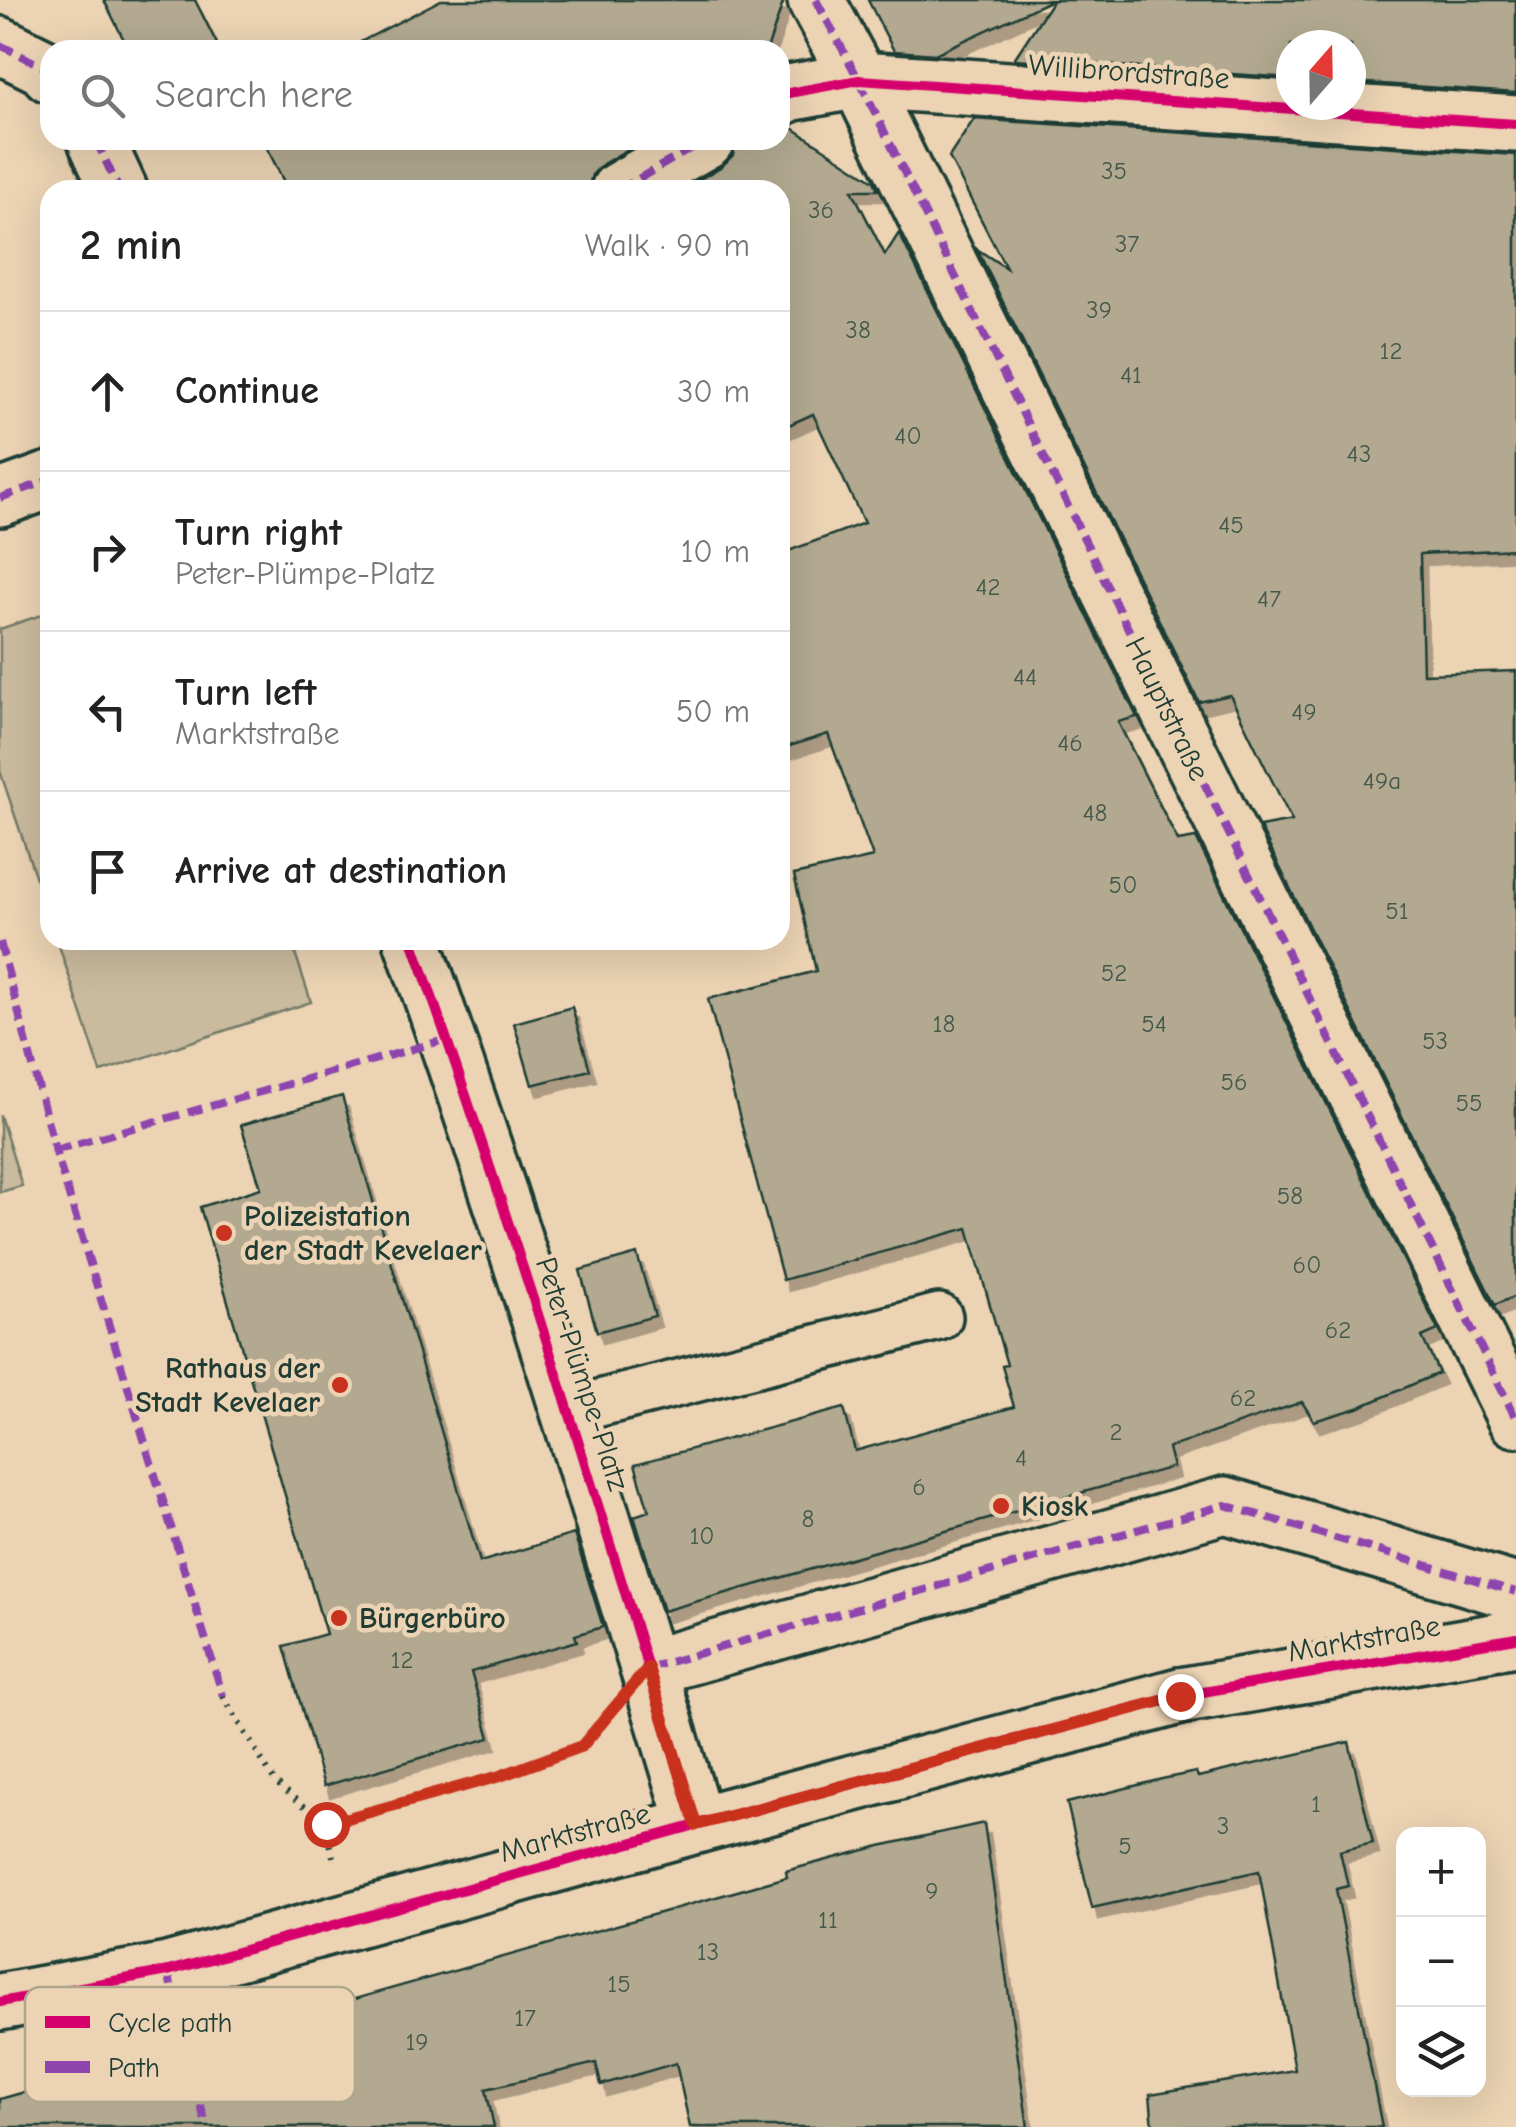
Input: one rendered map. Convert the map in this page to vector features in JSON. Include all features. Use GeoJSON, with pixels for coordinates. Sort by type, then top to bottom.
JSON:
{"type":"FeatureCollection","features":[{"type":"Feature","properties":{"kind":"street","name":"Hauptstraße"},"geometry":{"type":"LineString","coordinates":[[816,0],[859,80],[1516,1420]]}},
{"type":"Feature","properties":{"kind":"street"},"geometry":{"type":"LineString","coordinates":[[0,45],[40,65]]}},
{"type":"Feature","properties":{"kind":"street","name":"Willibrordstraße"},"geometry":{"type":"LineString","coordinates":[[790,93],[859,80],[1516,124]]}},
{"type":"Feature","properties":{"kind":"street"},"geometry":{"type":"LineString","coordinates":[[101,150],[114,180]]}},
{"type":"Feature","properties":{"kind":"street"},"geometry":{"type":"LineString","coordinates":[[637,180],[689,150]]}},
{"type":"Feature","properties":{"kind":"street"},"geometry":{"type":"LineString","coordinates":[[0,498],[40,484]]}},
{"type":"Feature","properties":{"kind":"street","name":"Peter-Plümpe-Platz"},"geometry":{"type":"LineString","coordinates":[[416,950],[568,1410],[696,1825]]}},
{"type":"Feature","properties":{"kind":"street"},"geometry":{"type":"LineString","coordinates":[[648,1668],[1225,1505],[1516,1592]]}},
{"type":"Feature","properties":{"kind":"street","name":"Marktstraße"},"geometry":{"type":"LineString","coordinates":[[81,1987],[168,1971],[1180,1696],[1516,1638]]}},
{"type":"Feature","properties":{"kind":"street","name":"Marktstraße"},"geometry":{"type":"LineString","coordinates":[[0,2002],[25,1997]]}},
{"type":"Feature","properties":{"kind":"lane"},"geometry":{"type":"LineString","coordinates":[[568,1410],[938,1317]]}},
{"type":"Feature","properties":{"kind":"path"},"geometry":{"type":"LineString","coordinates":[[223,1696],[275,1782],[326,1824],[500,1776],[582,1746],[648,1668]]}},
{"type":"Feature","properties":{"kind":"shaded area"},"geometry":{"type":"Polygon","coordinates":[[[40,615],[40,890],[0,771],[0,629],[40,615]]]}},
{"type":"Feature","properties":{"kind":"shaded area"},"geometry":{"type":"Polygon","coordinates":[[[60,950],[294,950],[311,1002],[101,1072],[60,950]]]}},
{"type":"Feature","properties":{"kind":"shaded area"},"geometry":{"type":"Polygon","coordinates":[[[0,1115],[22,1186],[0,1192],[0,1115]]]}},
{"type":"Feature","properties":{"kind":"building"},"geometry":{"type":"Polygon","coordinates":[[[104,0],[195,0],[215,40],[124,40],[104,0]]]}},
{"type":"Feature","properties":{"kind":"building"},"geometry":{"type":"Polygon","coordinates":[[[441,0],[784,0],[770,40],[364,40],[441,0]]]}},
{"type":"Feature","properties":{"kind":"building"},"geometry":{"type":"Polygon","coordinates":[[[868,0],[1052,0],[935,54],[894,51],[868,0]]]}},
{"type":"Feature","properties":{"kind":"building"},"geometry":{"type":"Polygon","coordinates":[[[1053,0],[1516,0],[1516,93],[1366,83],[1366,30],[1276,30],[1276,77],[1014,59],[1053,0]]]}},
{"type":"Feature","properties":{"kind":"building"},"geometry":{"type":"Polygon","coordinates":[[[974,119],[1516,155],[1516,549],[1420,554],[1423,674],[1516,671],[1516,1296],[1495,1305],[1260,827],[1292,821],[1230,695],[1199,702],[977,249],[1006,268],[949,157],[974,119]]]}},
{"type":"Feature","properties":{"kind":"building"},"geometry":{"type":"Polygon","coordinates":[[[790,127],[874,181],[878,190],[852,190],[885,255],[899,233],[1137,717],[1118,722],[1178,841],[1196,838],[1438,1330],[1422,1337],[1439,1373],[1358,1408],[1314,1421],[1302,1402],[1168,1448],[1173,1467],[663,1611],[634,1516],[649,1511],[635,1464],[844,1408],[855,1451],[1014,1407],[1002,1366],[1007,1365],[968,1228],[783,1280],[708,999],[816,971],[794,875],[873,857],[828,734],[790,746],[790,550],[864,523],[813,414],[790,424],[790,180],[699,180],[722,166],[734,150],[790,150],[790,127]]]}},
{"type":"Feature","properties":{"kind":"building"},"geometry":{"type":"Polygon","coordinates":[[[268,150],[626,150],[603,164],[591,180],[283,180],[268,150]]]}},
{"type":"Feature","properties":{"kind":"building"},"geometry":{"type":"Polygon","coordinates":[[[572,1007],[590,1070],[532,1085],[514,1023],[572,1007]]]}},
{"type":"Feature","properties":{"kind":"building","name":"Rathaus der Stadt Kevelaer"},"geometry":{"type":"Polygon","coordinates":[[[342,1096],[480,1562],[574,1534],[603,1627],[575,1635],[577,1641],[471,1672],[490,1738],[324,1786],[284,1646],[326,1634],[200,1207],[261,1188],[241,1125],[342,1096]]]}},
{"type":"Feature","properties":{"kind":"building"},"geometry":{"type":"Polygon","coordinates":[[[637,1254],[655,1316],[597,1332],[580,1270],[637,1254]]]}},
{"type":"Feature","properties":{"kind":"building"},"geometry":{"type":"Polygon","coordinates":[[[1349,1742],[1373,1843],[1340,1851],[1348,1886],[1336,1889],[1382,2127],[1153,2127],[1150,2094],[1295,2070],[1259,1871],[1092,1908],[1067,1803],[1162,1779],[1196,1772],[1198,1777],[1349,1742]]]}},
{"type":"Feature","properties":{"kind":"building"},"geometry":{"type":"Polygon","coordinates":[[[984,1823],[1028,2127],[690,2127],[676,2063],[601,2085],[596,2063],[486,2089],[494,2127],[0,2127],[0,2099],[25,2092],[25,2102],[355,2102],[355,1999],[787,1877],[786,1871],[984,1823]]]}},
{"type":"Feature","properties":{"kind":"marked path"},"geometry":{"type":"LineString","coordinates":[[816,0],[859,80],[1516,1419]]}},
{"type":"Feature","properties":{"kind":"marked path"},"geometry":{"type":"LineString","coordinates":[[0,45],[40,65]]}},
{"type":"Feature","properties":{"kind":"marked path"},"geometry":{"type":"LineString","coordinates":[[101,150],[114,180]]}},
{"type":"Feature","properties":{"kind":"marked path"},"geometry":{"type":"LineString","coordinates":[[636,180],[689,150]]}},
{"type":"Feature","properties":{"kind":"marked path"},"geometry":{"type":"LineString","coordinates":[[0,498],[40,484]]}},
{"type":"Feature","properties":{"kind":"marked path"},"geometry":{"type":"LineString","coordinates":[[0,942],[55,1150],[223,1696]]}},
{"type":"Feature","properties":{"kind":"marked path"},"geometry":{"type":"LineString","coordinates":[[55,1150],[448,1039],[446,1034]]}},
{"type":"Feature","properties":{"kind":"marked path"},"geometry":{"type":"LineString","coordinates":[[648,1668],[1225,1505],[1516,1592]]}},
{"type":"Feature","properties":{"kind":"marked path"},"geometry":{"type":"LineString","coordinates":[[168,1971],[171,1987]]}},
{"type":"Feature","properties":{"kind":"marked path"},"geometry":{"type":"LineString","coordinates":[[200,2102],[207,2127]]}},
{"type":"Feature","properties":{"kind":"cycle path"},"geometry":{"type":"LineString","coordinates":[[790,93],[859,80],[1516,124]]}},
{"type":"Feature","properties":{"kind":"cycle path"},"geometry":{"type":"LineString","coordinates":[[415,950],[524,1270],[696,1825]]}},
{"type":"Feature","properties":{"kind":"cycle path"},"geometry":{"type":"LineString","coordinates":[[81,1987],[168,1971],[1180,1696],[1516,1638]]}},
{"type":"Feature","properties":{"kind":"cycle path"},"geometry":{"type":"LineString","coordinates":[[0,2002],[25,1997]]}},
{"type":"Feature","properties":{"kind":"place","name":"Polizeistation der Stadt Kevelaer"},"geometry":{"type":"Point","coordinates":[224,1233]}},
{"type":"Feature","properties":{"kind":"place","name":"Rathaus der Stadt Kevelaer"},"geometry":{"type":"Point","coordinates":[340,1385]}},
{"type":"Feature","properties":{"kind":"place","name":"Kiosk"},"geometry":{"type":"Point","coordinates":[1001,1506]}},
{"type":"Feature","properties":{"kind":"place","name":"Bürgerbüro"},"geometry":{"type":"Point","coordinates":[339,1618]}},
{"type":"Feature","properties":{"kind":"route"},"geometry":{"type":"LineString","coordinates":[[326,1824],[500,1776],[582,1746],[648,1668],[696,1825],[1180,1696]]}}]}
